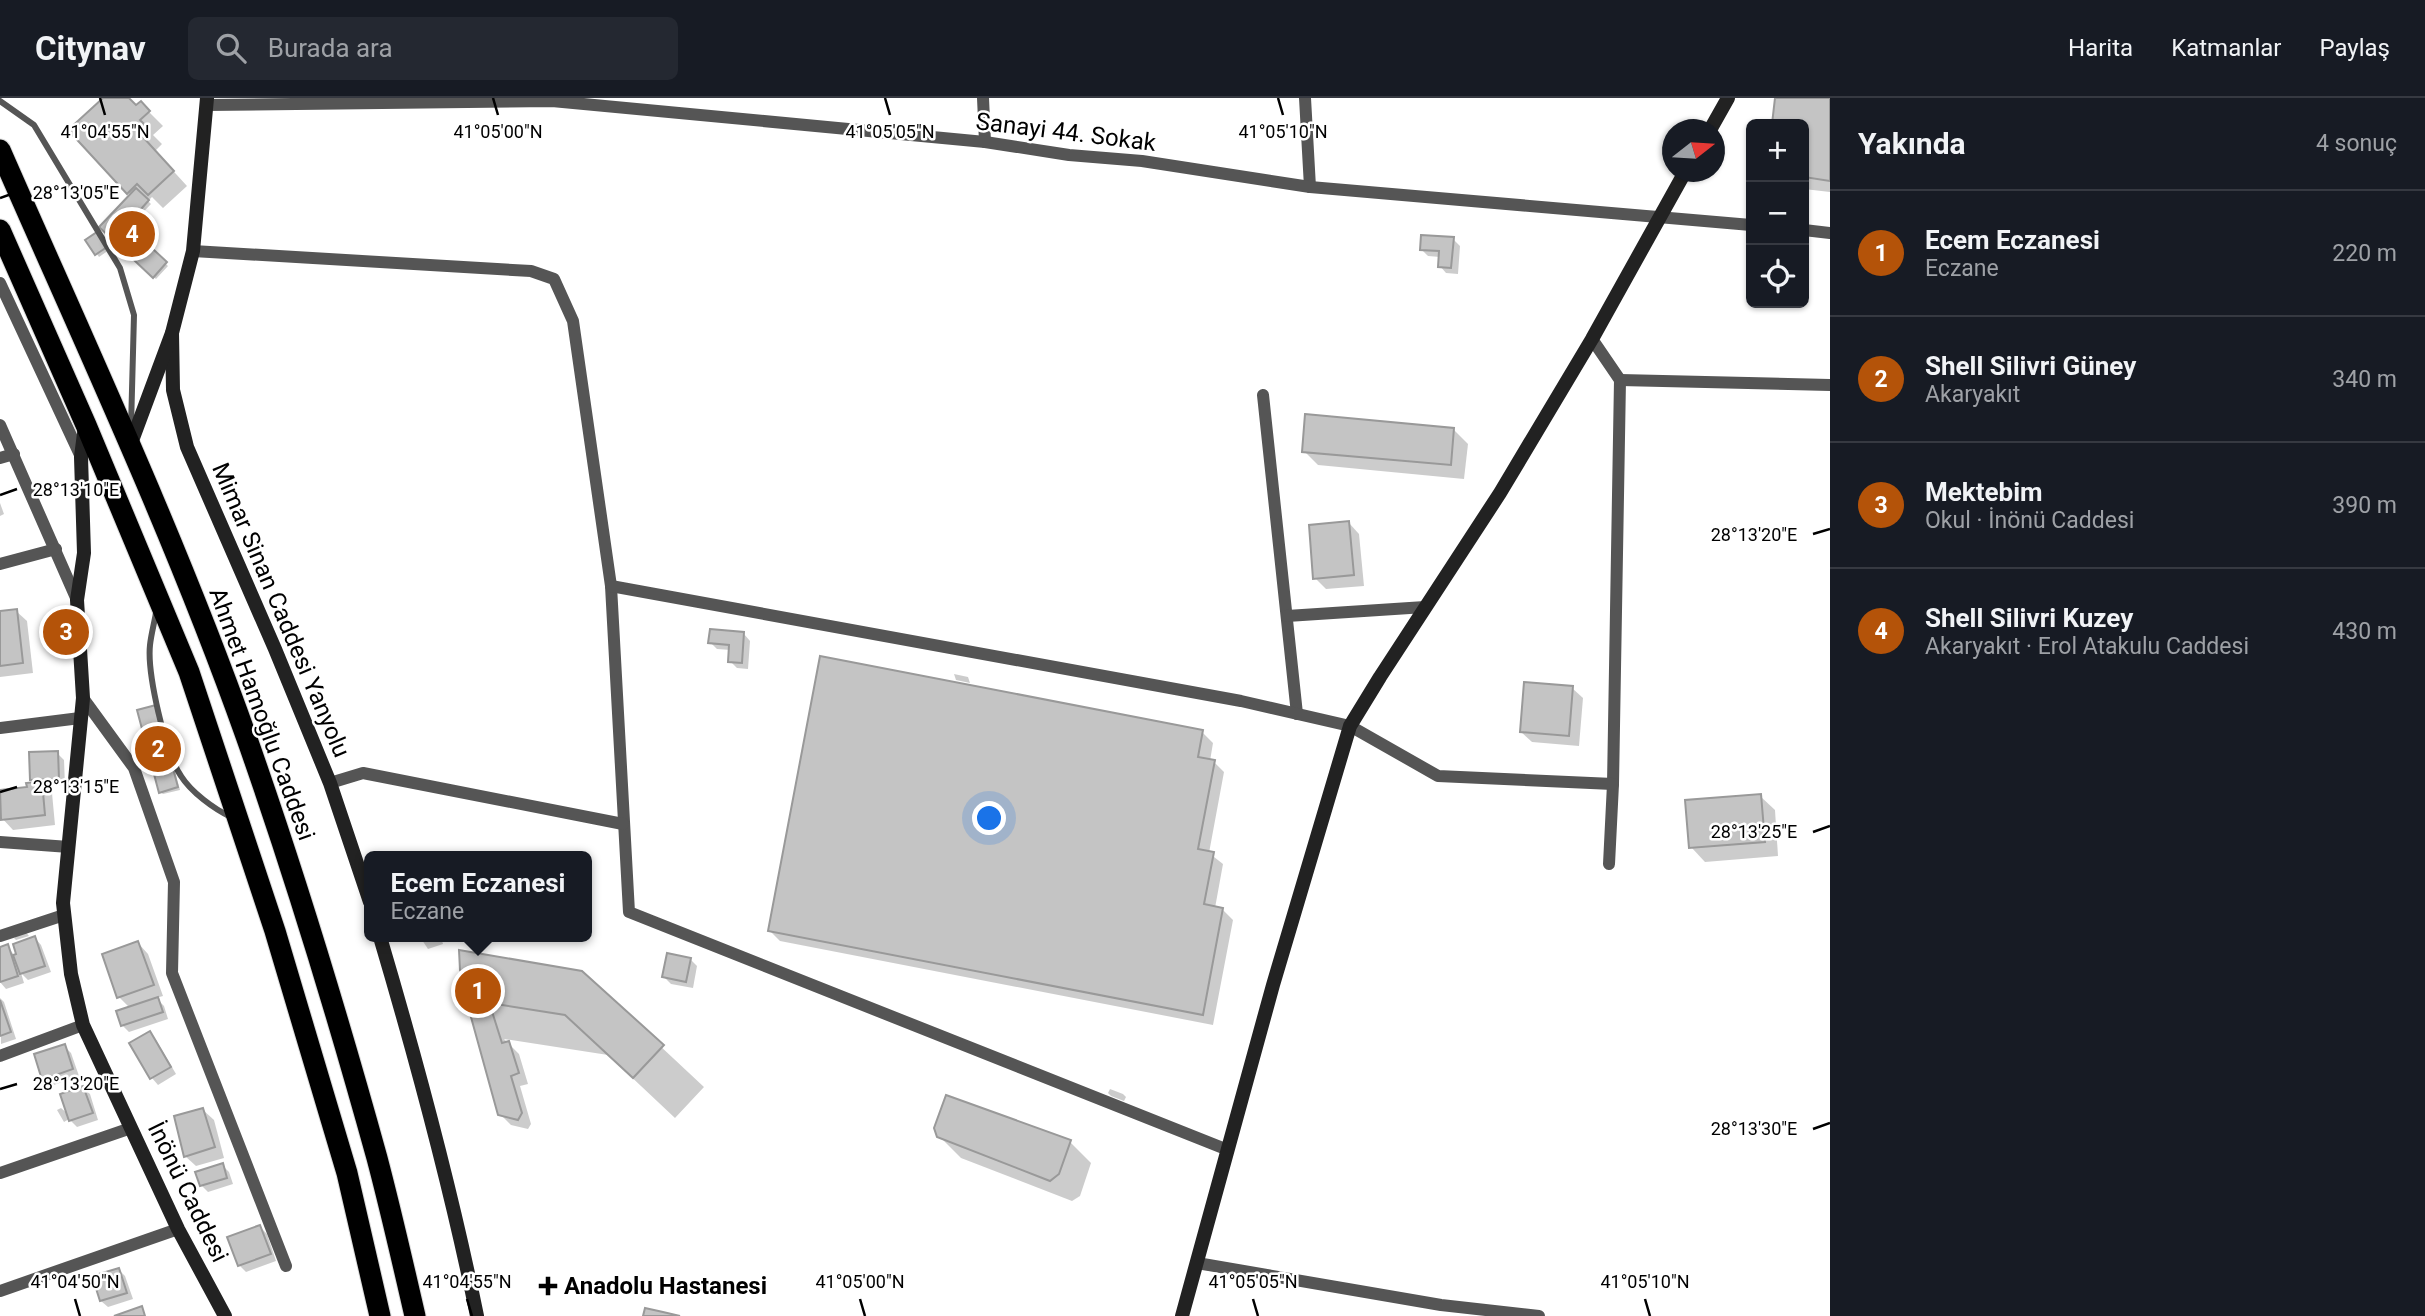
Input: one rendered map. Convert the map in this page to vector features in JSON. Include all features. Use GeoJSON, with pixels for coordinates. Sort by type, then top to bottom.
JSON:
{"type":"FeatureCollection","features":[{"type":"Feature","properties":{"kind":"highway","name":"Ahmet Hamoğlu Caddesi"},"geometry":{"type":"LineString","coordinates":[[0,150],[130,446],[181,568],[245,735],[300,899],[378,1160],[415,1316]]}},
{"type":"Feature","properties":{"kind":"highway"},"geometry":{"type":"LineString","coordinates":[[0,230],[160,598],[189,672],[275,930],[347,1173],[380,1316]]}},
{"type":"Feature","properties":{"kind":"main road"},"geometry":{"type":"LineString","coordinates":[[1716,119],[1728,98]]}},
{"type":"Feature","properties":{"kind":"main road"},"geometry":{"type":"LineString","coordinates":[[130,446],[172,332],[193,251],[207,102]]}},
{"type":"Feature","properties":{"kind":"main road"},"geometry":{"type":"LineString","coordinates":[[1182,1316],[1273,985],[1350,726],[1500,493],[1592,339],[1679,182]]}},
{"type":"Feature","properties":{"kind":"main road","name":"Mimar Sinan Caddesi Yanyolu"},"geometry":{"type":"LineString","coordinates":[[172,332],[173,390],[187,447],[270,636],[330,783],[364,887]]}},
{"type":"Feature","properties":{"kind":"main road","name":"İnönü Caddesi"},"geometry":{"type":"LineString","coordinates":[[86,425],[81,457],[84,553],[77,600],[83,698],[63,903],[71,974],[83,1025],[178,1228],[225,1316]]}},
{"type":"Feature","properties":{"kind":"main road"},"geometry":{"type":"LineString","coordinates":[[381,942],[464,1249],[477,1316]]}},
{"type":"Feature","properties":{"kind":"street"},"geometry":{"type":"LineString","coordinates":[[983,98],[985,142]]}},
{"type":"Feature","properties":{"kind":"street"},"geometry":{"type":"LineString","coordinates":[[1305,98],[1310,187]]}},
{"type":"Feature","properties":{"kind":"street","name":"Sanayi 44. Sokak"},"geometry":{"type":"LineString","coordinates":[[207,102],[552,101],[985,142],[1310,187],[1746,224]]}},
{"type":"Feature","properties":{"kind":"street"},"geometry":{"type":"LineString","coordinates":[[1809,231],[1830,233]]}},
{"type":"Feature","properties":{"kind":"street"},"geometry":{"type":"LineString","coordinates":[[193,251],[531,271],[554,279],[573,321],[611,586],[629,912],[1228,1150]]}},
{"type":"Feature","properties":{"kind":"street"},"geometry":{"type":"LineString","coordinates":[[0,283],[81,457]]}},
{"type":"Feature","properties":{"kind":"street"},"geometry":{"type":"LineString","coordinates":[[1592,339],[1620,380],[1614,784],[1609,864]]}},
{"type":"Feature","properties":{"kind":"street"},"geometry":{"type":"LineString","coordinates":[[1620,380],[1830,386]]}},
{"type":"Feature","properties":{"kind":"street"},"geometry":{"type":"LineString","coordinates":[[1263,394],[1297,714]]}},
{"type":"Feature","properties":{"kind":"street"},"geometry":{"type":"LineString","coordinates":[[0,425],[77,600]]}},
{"type":"Feature","properties":{"kind":"street"},"geometry":{"type":"LineString","coordinates":[[0,458],[14,454]]}},
{"type":"Feature","properties":{"kind":"street"},"geometry":{"type":"LineString","coordinates":[[0,564],[56,548]]}},
{"type":"Feature","properties":{"kind":"street"},"geometry":{"type":"LineString","coordinates":[[611,586],[1227,698],[1350,726],[1438,776],[1614,784]]}},
{"type":"Feature","properties":{"kind":"street"},"geometry":{"type":"LineString","coordinates":[[1287,616],[1425,607]]}},
{"type":"Feature","properties":{"kind":"street"},"geometry":{"type":"LineString","coordinates":[[83,698],[134,768],[174,883],[172,972],[286,1266]]}},
{"type":"Feature","properties":{"kind":"street"},"geometry":{"type":"LineString","coordinates":[[0,728],[80,718]]}},
{"type":"Feature","properties":{"kind":"street"},"geometry":{"type":"LineString","coordinates":[[330,783],[363,773],[623,824]]}},
{"type":"Feature","properties":{"kind":"street"},"geometry":{"type":"LineString","coordinates":[[0,842],[69,847]]}},
{"type":"Feature","properties":{"kind":"street"},"geometry":{"type":"LineString","coordinates":[[0,936],[64,915]]}},
{"type":"Feature","properties":{"kind":"street"},"geometry":{"type":"LineString","coordinates":[[0,1056],[83,1025]]}},
{"type":"Feature","properties":{"kind":"street"},"geometry":{"type":"LineString","coordinates":[[0,1173],[131,1128]]}},
{"type":"Feature","properties":{"kind":"street"},"geometry":{"type":"LineString","coordinates":[[0,1291],[178,1228]]}},
{"type":"Feature","properties":{"kind":"street"},"geometry":{"type":"LineString","coordinates":[[1197,1263],[1441,1305],[1539,1316]]}},
{"type":"Feature","properties":{"kind":"lane"},"geometry":{"type":"LineString","coordinates":[[0,101],[34,125],[120,268],[134,315],[130,446]]}},
{"type":"Feature","properties":{"kind":"lane"},"geometry":{"type":"LineString","coordinates":[[160,598],[149,646],[152,680],[174,763],[182,779],[203,798],[238,820]]}},
{"type":"Feature","properties":{"kind":"building"},"geometry":{"type":"Polygon","coordinates":[[[103,98],[129,98],[136,105],[141,101],[150,111],[140,120],[149,129],[142,136],[174,171],[148,195],[137,184],[127,194],[68,130],[103,98]]]}},
{"type":"Feature","properties":{"kind":"building"},"geometry":{"type":"Polygon","coordinates":[[[1775,98],[1830,98],[1830,181],[1809,178],[1809,119],[1773,119],[1775,98]]]}},
{"type":"Feature","properties":{"kind":"building"},"geometry":{"type":"Polygon","coordinates":[[[136,188],[149,200],[127,225],[167,262],[153,278],[99,227],[136,188]]]}},
{"type":"Feature","properties":{"kind":"building"},"geometry":{"type":"Polygon","coordinates":[[[97,232],[107,247],[95,255],[85,240],[97,232]]]}},
{"type":"Feature","properties":{"kind":"building"},"geometry":{"type":"Polygon","coordinates":[[[1421,235],[1454,237],[1451,268],[1438,267],[1439,251],[1420,250],[1421,235]]]}},
{"type":"Feature","properties":{"kind":"building"},"geometry":{"type":"Polygon","coordinates":[[[1305,414],[1454,428],[1451,465],[1302,452],[1305,414]]]}},
{"type":"Feature","properties":{"kind":"building"},"geometry":{"type":"Polygon","coordinates":[[[1349,521],[1354,575],[1313,579],[1309,525],[1349,521]]]}},
{"type":"Feature","properties":{"kind":"building"},"geometry":{"type":"Polygon","coordinates":[[[17,609],[23,663],[0,666],[0,611],[17,609]]]}},
{"type":"Feature","properties":{"kind":"building"},"geometry":{"type":"Polygon","coordinates":[[[710,629],[744,632],[742,663],[728,662],[729,645],[708,643],[710,629]]]}},
{"type":"Feature","properties":{"kind":"building"},"geometry":{"type":"Polygon","coordinates":[[[820,656],[1203,730],[1198,757],[1215,760],[1198,849],[1214,852],[1204,904],[1223,908],[1203,1015],[768,931],[820,656]]]}},
{"type":"Feature","properties":{"kind":"building"},"geometry":{"type":"Polygon","coordinates":[[[1524,682],[1573,686],[1569,736],[1520,732],[1524,682]]]}},
{"type":"Feature","properties":{"kind":"building"},"geometry":{"type":"Polygon","coordinates":[[[156,705],[178,787],[159,793],[137,710],[156,705]]]}},
{"type":"Feature","properties":{"kind":"building"},"geometry":{"type":"Polygon","coordinates":[[[58,751],[59,779],[30,780],[29,752],[58,751]]]}},
{"type":"Feature","properties":{"kind":"building"},"geometry":{"type":"Polygon","coordinates":[[[42,781],[45,815],[1,820],[0,790],[27,787],[26,783],[42,781]]]}},
{"type":"Feature","properties":{"kind":"building"},"geometry":{"type":"Polygon","coordinates":[[[1761,794],[1765,842],[1689,848],[1685,800],[1761,794]]]}},
{"type":"Feature","properties":{"kind":"building"},"geometry":{"type":"Polygon","coordinates":[[[35,936],[45,966],[20,974],[13,955],[16,954],[13,944],[35,936]]]}},
{"type":"Feature","properties":{"kind":"building"},"geometry":{"type":"Polygon","coordinates":[[[138,941],[154,985],[117,998],[102,954],[138,941]]]}},
{"type":"Feature","properties":{"kind":"building"},"geometry":{"type":"Polygon","coordinates":[[[8,944],[18,976],[0,982],[0,947],[8,944]]]}},
{"type":"Feature","properties":{"kind":"building"},"geometry":{"type":"Polygon","coordinates":[[[459,950],[582,971],[664,1045],[633,1078],[565,1015],[464,999],[466,984],[460,970],[459,950]]]}},
{"type":"Feature","properties":{"kind":"building"},"geometry":{"type":"Polygon","coordinates":[[[667,953],[691,958],[686,982],[662,977],[667,953]]]}},
{"type":"Feature","properties":{"kind":"building"},"geometry":{"type":"Polygon","coordinates":[[[158,997],[163,1012],[121,1026],[116,1011],[158,997]]]}},
{"type":"Feature","properties":{"kind":"building"},"geometry":{"type":"Polygon","coordinates":[[[466,999],[489,1002],[502,1043],[509,1041],[519,1073],[511,1076],[522,1113],[518,1120],[498,1115],[466,999]]]}},
{"type":"Feature","properties":{"kind":"building"},"geometry":{"type":"Polygon","coordinates":[[[0,1000],[11,1032],[0,1036],[0,1000]]]}},
{"type":"Feature","properties":{"kind":"building"},"geometry":{"type":"Polygon","coordinates":[[[150,1031],[171,1067],[150,1079],[129,1043],[150,1031]]]}},
{"type":"Feature","properties":{"kind":"building"},"geometry":{"type":"Polygon","coordinates":[[[65,1044],[73,1069],[42,1080],[34,1054],[65,1044]]]}},
{"type":"Feature","properties":{"kind":"building"},"geometry":{"type":"Polygon","coordinates":[[[83,1086],[93,1113],[69,1121],[60,1094],[83,1086]]]}},
{"type":"Feature","properties":{"kind":"building"},"geometry":{"type":"Polygon","coordinates":[[[946,1095],[1071,1140],[1059,1174],[1050,1181],[937,1137],[934,1128],[946,1095]]]}},
{"type":"Feature","properties":{"kind":"building"},"geometry":{"type":"Polygon","coordinates":[[[203,1108],[215,1147],[184,1157],[174,1116],[203,1108]]]}},
{"type":"Feature","properties":{"kind":"building"},"geometry":{"type":"Polygon","coordinates":[[[223,1163],[227,1178],[200,1186],[195,1172],[223,1163]]]}},
{"type":"Feature","properties":{"kind":"building"},"geometry":{"type":"Polygon","coordinates":[[[260,1225],[271,1254],[238,1266],[227,1237],[260,1225]]]}},
{"type":"Feature","properties":{"kind":"building"},"geometry":{"type":"Polygon","coordinates":[[[119,1268],[127,1293],[100,1301],[92,1276],[119,1268]]]}},
{"type":"Feature","properties":{"kind":"building"},"geometry":{"type":"Polygon","coordinates":[[[142,1306],[145,1316],[114,1316],[142,1306]]]}},
{"type":"Feature","properties":{"kind":"building"},"geometry":{"type":"Polygon","coordinates":[[[645,1308],[663,1312],[680,1316],[643,1316],[645,1308]]]}},
{"type":"Feature","properties":{"kind":"place","name":"Shell Silivri Kuzey"},"geometry":{"type":"Point","coordinates":[132,234]}},
{"type":"Feature","properties":{"kind":"place","name":"Mektebim"},"geometry":{"type":"Point","coordinates":[66,632]}},
{"type":"Feature","properties":{"kind":"place","name":"Shell Silivri Güney"},"geometry":{"type":"Point","coordinates":[158,749]}},
{"type":"Feature","properties":{"kind":"place","name":"Ecem Eczanesi"},"geometry":{"type":"Point","coordinates":[478,991]}},
{"type":"Feature","properties":{"kind":"place","name":"Anadolu Hastanesi"},"geometry":{"type":"Point","coordinates":[548,1286]}}]}
